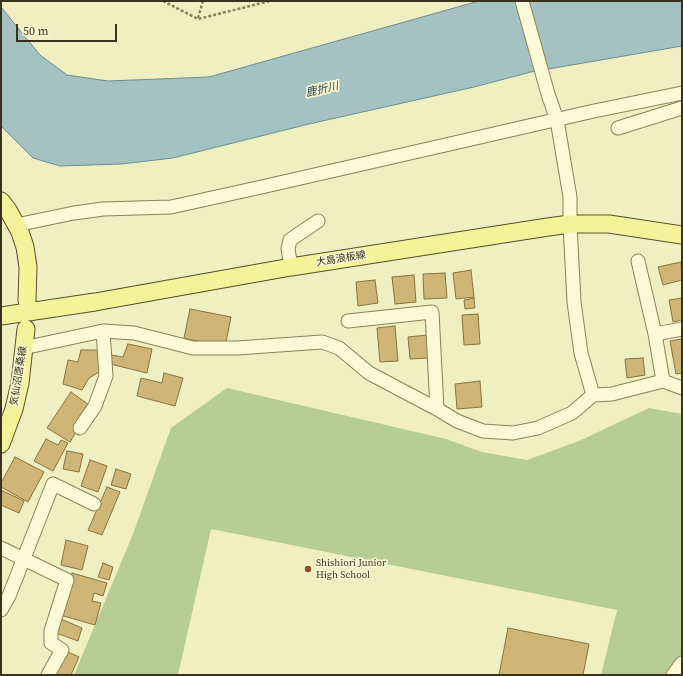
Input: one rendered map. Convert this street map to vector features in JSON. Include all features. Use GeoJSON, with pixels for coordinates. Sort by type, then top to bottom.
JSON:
{"type":"FeatureCollection","features":[{"type":"Feature","properties":{"kind":"main road"},"geometry":{"type":"LineString","coordinates":[[1,201],[16,225],[25,247],[28,267],[27,301]]}},
{"type":"Feature","properties":{"kind":"main road","name":"大島浪板線"},"geometry":{"type":"LineString","coordinates":[[1,316],[95,302],[291,267],[503,233],[570,224],[609,224],[682,235]]}},
{"type":"Feature","properties":{"kind":"main road","name":"気仙沼唐桑線"},"geometry":{"type":"LineString","coordinates":[[1,444],[14,409],[20,383],[26,330]]}},
{"type":"Feature","properties":{"kind":"street"},"geometry":{"type":"LineString","coordinates":[[522,1],[548,94],[557,120],[570,197],[574,302],[581,353],[593,395]]}},
{"type":"Feature","properties":{"kind":"street"},"geometry":{"type":"LineString","coordinates":[[16,225],[74,213],[103,209],[171,206],[682,93]]}},
{"type":"Feature","properties":{"kind":"street"},"geometry":{"type":"LineString","coordinates":[[618,128],[682,108]]}},
{"type":"Feature","properties":{"kind":"street"},"geometry":{"type":"LineString","coordinates":[[291,267],[288,249],[290,240],[318,221]]}},
{"type":"Feature","properties":{"kind":"street"},"geometry":{"type":"LineString","coordinates":[[638,261],[655,334],[663,381]]}},
{"type":"Feature","properties":{"kind":"street"},"geometry":{"type":"LineString","coordinates":[[348,321],[432,312],[437,408]]}},
{"type":"Feature","properties":{"kind":"street"},"geometry":{"type":"LineString","coordinates":[[655,334],[682,329]]}},
{"type":"Feature","properties":{"kind":"street"},"geometry":{"type":"LineString","coordinates":[[80,428],[95,406],[106,376],[103,331]]}},
{"type":"Feature","properties":{"kind":"street"},"geometry":{"type":"LineString","coordinates":[[24,348],[103,331],[134,333],[193,348],[237,348],[322,342],[339,348],[370,373],[437,408],[457,421],[482,431],[513,433],[538,428],[572,413],[593,395],[612,394],[663,381],[682,388]]}},
{"type":"Feature","properties":{"kind":"street"},"geometry":{"type":"LineString","coordinates":[[1,610],[9,596],[54,484],[94,504]]}},
{"type":"Feature","properties":{"kind":"street"},"geometry":{"type":"LineString","coordinates":[[1,548],[67,580],[51,630],[51,643],[62,650],[48,675]]}},
{"type":"Feature","properties":{"kind":"street"},"geometry":{"type":"LineString","coordinates":[[673,675],[682,663]]}},
{"type":"Feature","properties":{"kind":"path"},"geometry":{"type":"LineString","coordinates":[[163,1],[198,19],[270,1]]}},
{"type":"Feature","properties":{"kind":"path"},"geometry":{"type":"LineString","coordinates":[[198,19],[203,1]]}},
{"type":"Feature","properties":{"kind":"green space"},"geometry":{"type":"Polygon","coordinates":[[[227,388],[446,439],[482,452],[527,460],[579,441],[649,408],[682,414],[682,675],[601,675],[617,610],[211,529],[178,675],[74,675],[133,534],[171,428],[227,388]]]}},
{"type":"Feature","properties":{"kind":"water","name":"鹿折川"},"geometry":{"type":"Polygon","coordinates":[[[479,1],[682,1],[682,46],[531,72],[474,87],[309,124],[173,158],[121,164],[60,166],[33,158],[1,126],[1,7],[40,55],[67,75],[108,81],[209,77],[479,1]]]}},
{"type":"Feature","properties":{"kind":"building"},"geometry":{"type":"Polygon","coordinates":[[[681,262],[682,280],[663,285],[658,267],[681,262]]]}},
{"type":"Feature","properties":{"kind":"building"},"geometry":{"type":"Polygon","coordinates":[[[471,270],[474,297],[456,299],[453,273],[471,270]]]}},
{"type":"Feature","properties":{"kind":"building"},"geometry":{"type":"Polygon","coordinates":[[[445,273],[447,298],[424,299],[423,274],[445,273]]]}},
{"type":"Feature","properties":{"kind":"building"},"geometry":{"type":"Polygon","coordinates":[[[414,275],[416,302],[395,304],[392,277],[414,275]]]}},
{"type":"Feature","properties":{"kind":"building"},"geometry":{"type":"Polygon","coordinates":[[[375,280],[378,303],[358,306],[356,282],[375,280]]]}},
{"type":"Feature","properties":{"kind":"building"},"geometry":{"type":"Polygon","coordinates":[[[474,298],[475,308],[465,309],[464,300],[474,298]]]}},
{"type":"Feature","properties":{"kind":"building"},"geometry":{"type":"Polygon","coordinates":[[[682,298],[682,320],[673,322],[669,300],[682,298]]]}},
{"type":"Feature","properties":{"kind":"building"},"geometry":{"type":"Polygon","coordinates":[[[190,309],[231,317],[225,347],[184,338],[190,309]]]}},
{"type":"Feature","properties":{"kind":"building"},"geometry":{"type":"Polygon","coordinates":[[[478,314],[480,344],[464,345],[462,315],[478,314]]]}},
{"type":"Feature","properties":{"kind":"building"},"geometry":{"type":"Polygon","coordinates":[[[395,326],[398,361],[380,362],[377,328],[395,326]]]}},
{"type":"Feature","properties":{"kind":"building"},"geometry":{"type":"Polygon","coordinates":[[[427,335],[429,358],[410,359],[408,337],[427,335]]]}},
{"type":"Feature","properties":{"kind":"building"},"geometry":{"type":"Polygon","coordinates":[[[682,339],[682,373],[676,374],[670,341],[682,339]]]}},
{"type":"Feature","properties":{"kind":"building"},"geometry":{"type":"Polygon","coordinates":[[[128,344],[152,349],[147,373],[110,364],[112,355],[123,357],[128,344]]]}},
{"type":"Feature","properties":{"kind":"building"},"geometry":{"type":"Polygon","coordinates":[[[81,350],[99,350],[101,371],[89,378],[82,390],[63,384],[68,360],[78,362],[81,350]]]}},
{"type":"Feature","properties":{"kind":"building"},"geometry":{"type":"Polygon","coordinates":[[[643,358],[645,375],[627,378],[625,359],[643,358]]]}},
{"type":"Feature","properties":{"kind":"building"},"geometry":{"type":"Polygon","coordinates":[[[164,373],[183,378],[175,406],[137,396],[141,378],[162,383],[164,373]]]}},
{"type":"Feature","properties":{"kind":"building"},"geometry":{"type":"Polygon","coordinates":[[[480,381],[482,407],[457,409],[455,384],[480,381]]]}},
{"type":"Feature","properties":{"kind":"building"},"geometry":{"type":"Polygon","coordinates":[[[71,392],[88,404],[79,417],[83,420],[70,442],[47,428],[71,392]]]}},
{"type":"Feature","properties":{"kind":"building"},"geometry":{"type":"Polygon","coordinates":[[[46,439],[58,445],[61,440],[68,443],[53,471],[34,461],[46,439]]]}},
{"type":"Feature","properties":{"kind":"building"},"geometry":{"type":"Polygon","coordinates":[[[67,451],[83,454],[79,472],[63,469],[67,451]]]}},
{"type":"Feature","properties":{"kind":"building"},"geometry":{"type":"Polygon","coordinates":[[[15,457],[44,472],[28,502],[1,487],[1,483],[15,457]]]}},
{"type":"Feature","properties":{"kind":"building"},"geometry":{"type":"Polygon","coordinates":[[[90,460],[107,466],[98,492],[81,486],[90,460]]]}},
{"type":"Feature","properties":{"kind":"building"},"geometry":{"type":"Polygon","coordinates":[[[116,469],[131,474],[126,489],[111,485],[116,469]]]}},
{"type":"Feature","properties":{"kind":"building"},"geometry":{"type":"Polygon","coordinates":[[[107,487],[120,492],[102,535],[88,530],[107,487]]]}},
{"type":"Feature","properties":{"kind":"building"},"geometry":{"type":"Polygon","coordinates":[[[1,490],[24,501],[19,513],[1,505],[1,490]]]}},
{"type":"Feature","properties":{"kind":"building"},"geometry":{"type":"Polygon","coordinates":[[[66,540],[88,546],[82,570],[61,565],[66,540]]]}},
{"type":"Feature","properties":{"kind":"building"},"geometry":{"type":"Polygon","coordinates":[[[103,563],[113,567],[109,580],[98,577],[103,563]]]}},
{"type":"Feature","properties":{"kind":"building"},"geometry":{"type":"Polygon","coordinates":[[[72,573],[107,583],[103,596],[94,593],[92,601],[101,603],[95,625],[60,615],[72,573]]]}},
{"type":"Feature","properties":{"kind":"building"},"geometry":{"type":"Polygon","coordinates":[[[61,619],[82,628],[78,641],[56,633],[61,619]]]}},
{"type":"Feature","properties":{"kind":"building"},"geometry":{"type":"Polygon","coordinates":[[[508,628],[589,644],[583,675],[499,675],[508,628]]]}},
{"type":"Feature","properties":{"kind":"building"},"geometry":{"type":"Polygon","coordinates":[[[66,651],[79,657],[71,675],[53,675],[66,651]]]}},
{"type":"Feature","properties":{"kind":"place","name":"Shishiori Junior High School"},"geometry":{"type":"Point","coordinates":[308,569]}}]}
